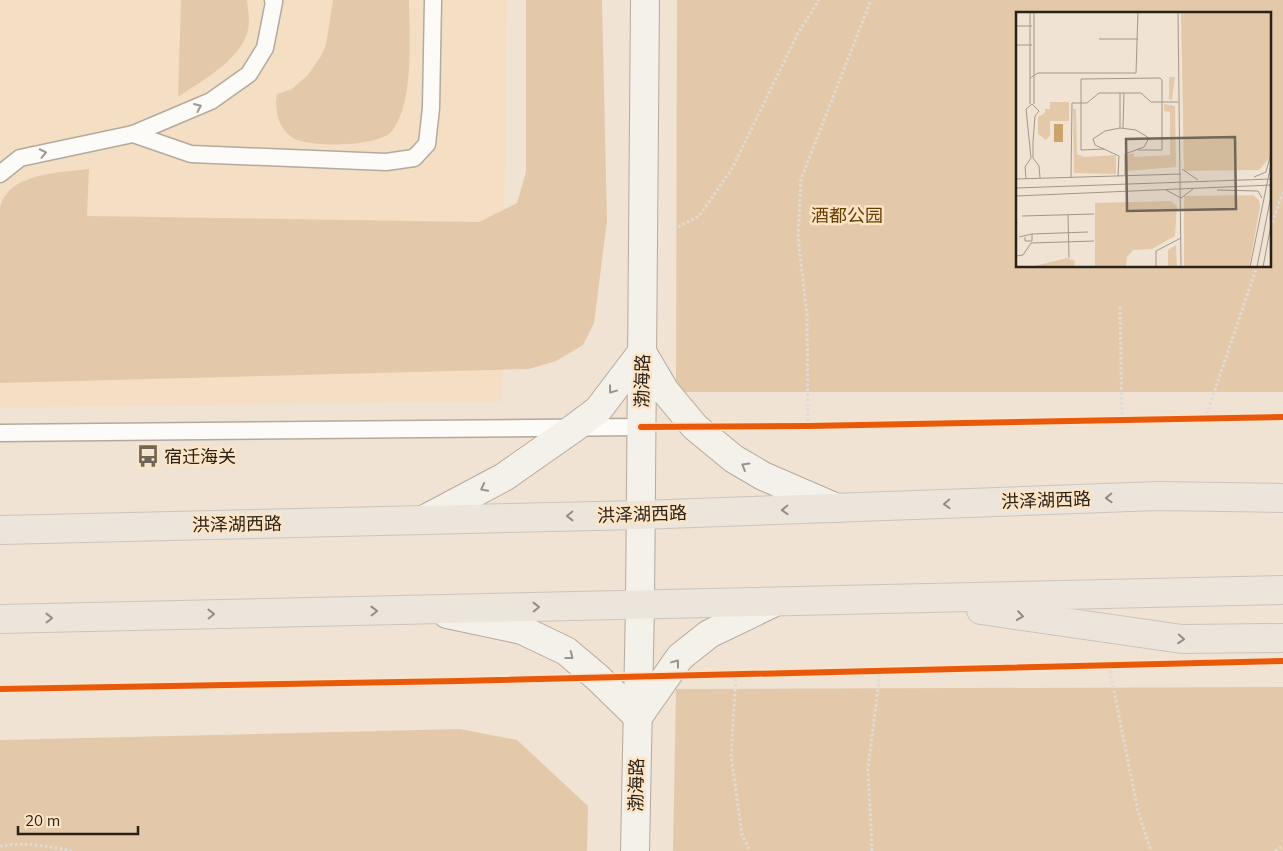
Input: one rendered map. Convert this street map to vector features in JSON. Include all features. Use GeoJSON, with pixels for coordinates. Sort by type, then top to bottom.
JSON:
{"type":"FeatureCollection","features":[{"type":"Feature","properties":{"kind":"main road"},"geometry":{"type":"LineString","coordinates":[[1158,496],[1283,490]]}},
{"type":"Feature","properties":{"kind":"main road","name":"洪泽湖西路"},"geometry":{"type":"LineString","coordinates":[[0,530],[640,515],[1158,496],[1283,498]]}},
{"type":"Feature","properties":{"kind":"main road"},"geometry":{"type":"LineString","coordinates":[[0,619],[1283,590]]}},
{"type":"Feature","properties":{"kind":"main road"},"geometry":{"type":"LineString","coordinates":[[903,599],[1182,640],[1283,638]]}},
{"type":"Feature","properties":{"kind":"street","name":"渤海路"},"geometry":{"type":"LineString","coordinates":[[635,851],[640,605],[645,0]]}},
{"type":"Feature","properties":{"kind":"street"},"geometry":{"type":"LineString","coordinates":[[423,520],[504,477],[598,410],[642,352],[665,391],[677,406],[695,426],[734,458],[763,476],[837,508]]}},
{"type":"Feature","properties":{"kind":"street"},"geometry":{"type":"LineString","coordinates":[[425,610],[522,630],[566,651],[638,716],[680,657],[709,634],[775,602]]}},
{"type":"Feature","properties":{"kind":"lane"},"geometry":{"type":"LineString","coordinates":[[134,134],[191,154],[386,162],[414,158],[427,144],[431,108],[433,0]]}},
{"type":"Feature","properties":{"kind":"lane"},"geometry":{"type":"LineString","coordinates":[[0,158],[20,158],[134,134],[211,101],[249,74],[265,48],[275,1]]}},
{"type":"Feature","properties":{"kind":"lane"},"geometry":{"type":"LineString","coordinates":[[0,174],[20,158]]}},
{"type":"Feature","properties":{"kind":"lane"},"geometry":{"type":"LineString","coordinates":[[0,433],[641,427]]}},
{"type":"Feature","properties":{"kind":"path"},"geometry":{"type":"LineString","coordinates":[[643,244],[698,216],[732,170],[798,33],[819,0]]}},
{"type":"Feature","properties":{"kind":"path"},"geometry":{"type":"LineString","coordinates":[[808,426],[807,315],[798,236],[801,179],[872,0]]}},
{"type":"Feature","properties":{"kind":"path"},"geometry":{"type":"LineString","coordinates":[[1270,229],[1283,192]]}},
{"type":"Feature","properties":{"kind":"path"},"geometry":{"type":"LineString","coordinates":[[1205,419],[1257,268]]}},
{"type":"Feature","properties":{"kind":"path"},"geometry":{"type":"LineString","coordinates":[[1120,307],[1122,420]]}},
{"type":"Feature","properties":{"kind":"path"},"geometry":{"type":"LineString","coordinates":[[1196,419],[1215,419]]}},
{"type":"Feature","properties":{"kind":"path"},"geometry":{"type":"LineString","coordinates":[[1112,420],[1131,420]]}},
{"type":"Feature","properties":{"kind":"path"},"geometry":{"type":"LineString","coordinates":[[798,426],[817,426]]}},
{"type":"Feature","properties":{"kind":"path"},"geometry":{"type":"LineString","coordinates":[[1099,666],[1118,665]]}},
{"type":"Feature","properties":{"kind":"path"},"geometry":{"type":"LineString","coordinates":[[1108,666],[1138,810],[1151,851]]}},
{"type":"Feature","properties":{"kind":"path"},"geometry":{"type":"LineString","coordinates":[[870,671],[890,671]]}},
{"type":"Feature","properties":{"kind":"path"},"geometry":{"type":"LineString","coordinates":[[872,851],[868,769],[880,671]]}},
{"type":"Feature","properties":{"kind":"path"},"geometry":{"type":"LineString","coordinates":[[726,674],[745,674]]}},
{"type":"Feature","properties":{"kind":"path"},"geometry":{"type":"LineString","coordinates":[[736,674],[731,755],[742,835],[750,851]]}},
{"type":"Feature","properties":{"kind":"path"},"geometry":{"type":"LineString","coordinates":[[0,846],[11,844],[43,845],[72,851]]}},
{"type":"Feature","properties":{"kind":"path"},"geometry":{"type":"LineString","coordinates":[[1275,851],[1283,846]]}},
{"type":"Feature","properties":{"kind":"shaded area","name":"宿迁海关"},"geometry":{"type":"Polygon","coordinates":[[[0,0],[507,0],[502,401],[0,408],[0,0]]]}},
{"type":"Feature","properties":{"kind":"green space"},"geometry":{"type":"Polygon","coordinates":[[[181,0],[247,0],[249,23],[241,47],[232,57],[211,75],[178,97],[181,0]]]}},
{"type":"Feature","properties":{"kind":"green space"},"geometry":{"type":"Polygon","coordinates":[[[333,0],[409,0],[410,50],[404,103],[392,131],[374,140],[344,144],[301,141],[288,134],[278,118],[277,94],[292,89],[308,75],[321,56],[326,45],[333,0]]]}},
{"type":"Feature","properties":{"kind":"green space"},"geometry":{"type":"Polygon","coordinates":[[[526,0],[602,0],[607,221],[594,323],[583,345],[556,361],[529,369],[0,383],[0,208],[5,196],[13,187],[37,176],[89,169],[87,216],[479,222],[517,203],[526,172],[526,0]]]}},
{"type":"Feature","properties":{"kind":"green space","name":"酒都公园"},"geometry":{"type":"Polygon","coordinates":[[[677,0],[1283,0],[1283,392],[676,392],[677,0]]]}},
{"type":"Feature","properties":{"kind":"green space"},"geometry":{"type":"Polygon","coordinates":[[[1283,687],[1283,851],[673,851],[676,689],[1283,687]]]}},
{"type":"Feature","properties":{"kind":"green space"},"geometry":{"type":"Polygon","coordinates":[[[460,729],[517,740],[588,806],[587,851],[0,851],[0,740],[460,729]]]}},
{"type":"Feature","properties":{"kind":"cycle path"},"geometry":{"type":"LineString","coordinates":[[641,427],[808,426],[1283,417]]}},
{"type":"Feature","properties":{"kind":"cycle path"},"geometry":{"type":"LineString","coordinates":[[0,689],[458,681],[1283,661]]}},
{"type":"Feature","properties":{"kind":"place","name":"宿迁海关"},"geometry":{"type":"Point","coordinates":[148,456]}}]}
